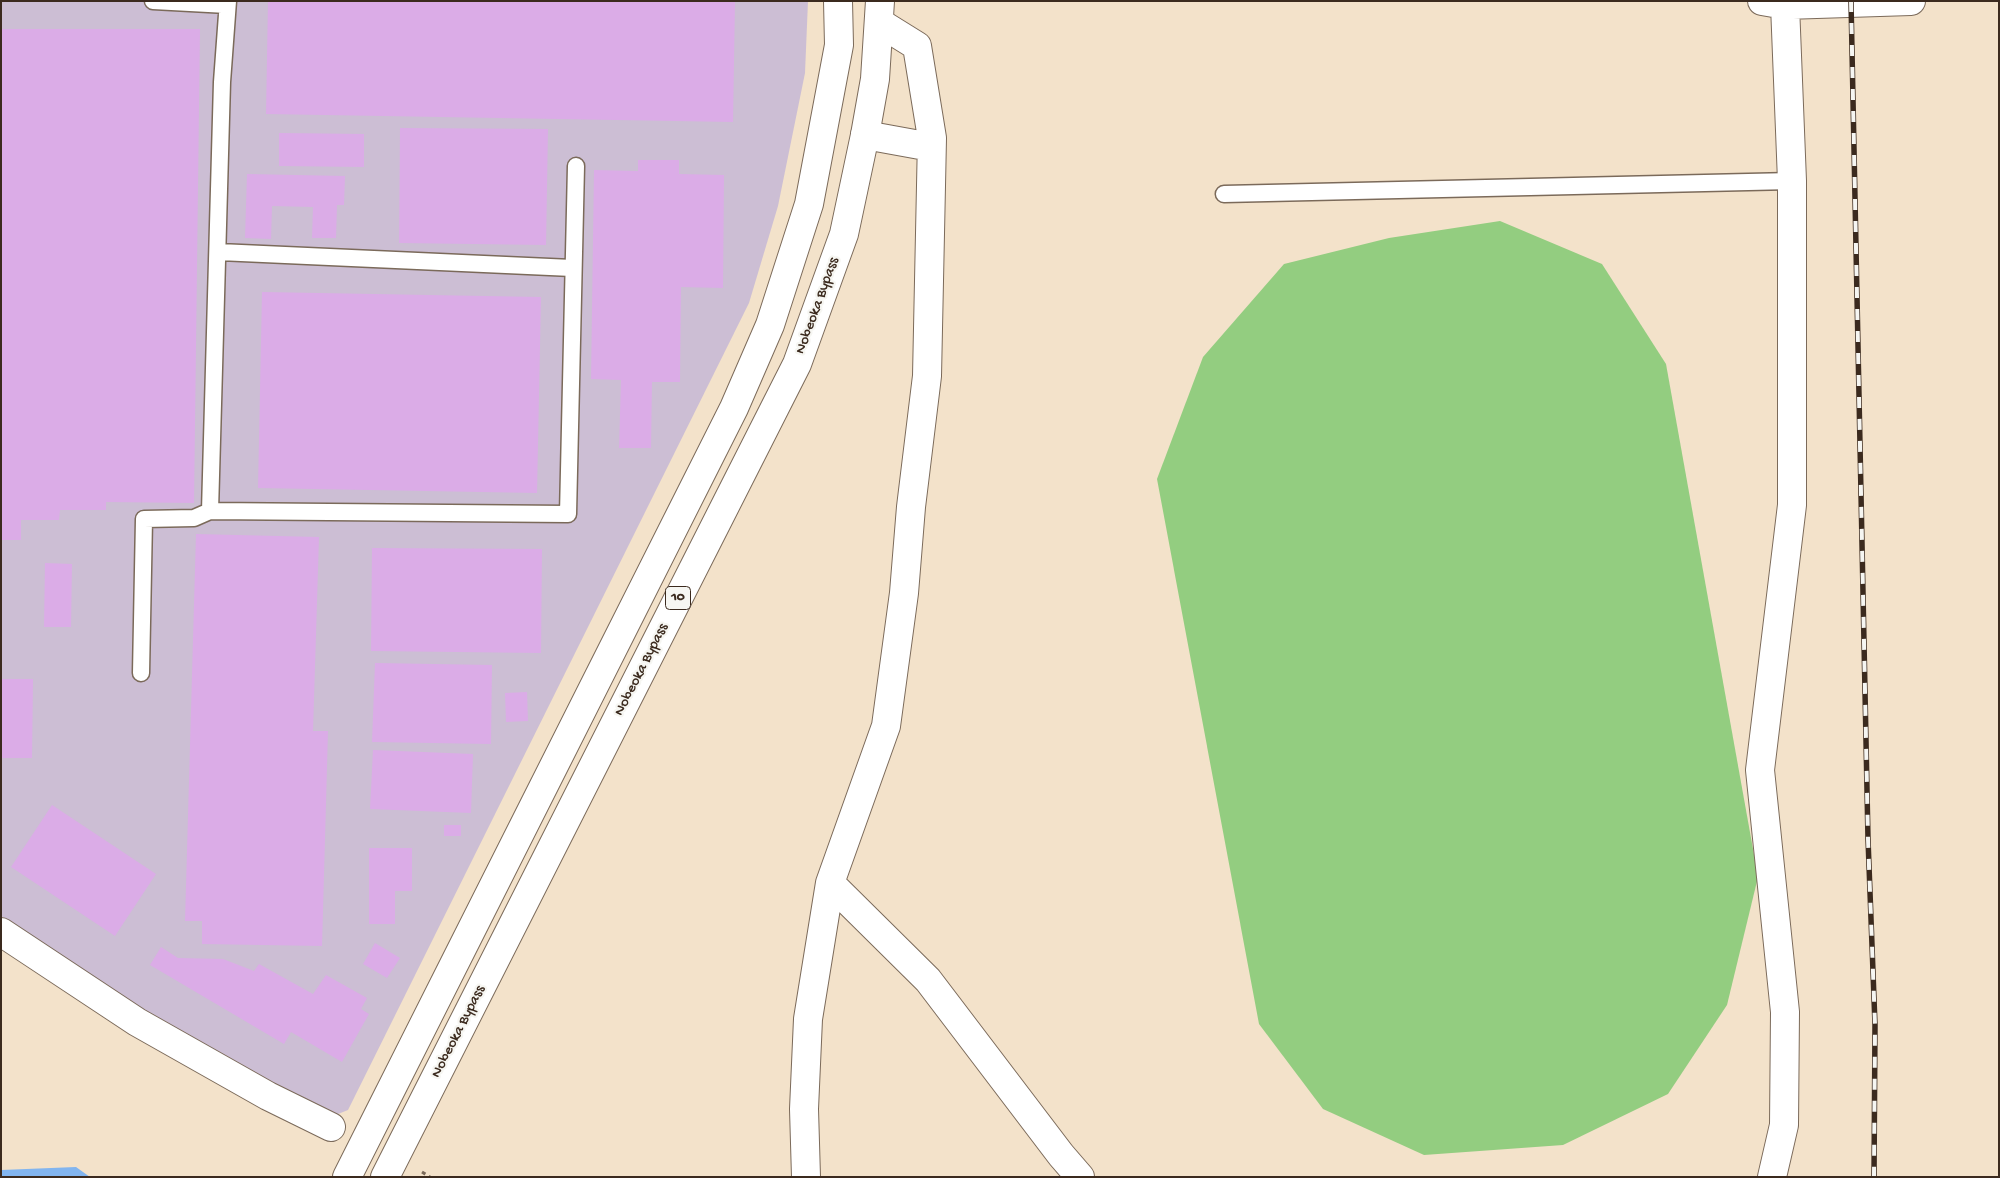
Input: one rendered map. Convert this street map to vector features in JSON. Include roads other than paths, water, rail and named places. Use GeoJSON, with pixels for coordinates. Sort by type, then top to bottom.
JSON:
{"type":"FeatureCollection","features":[{"type":"Feature","properties":{"kind":"main road","name":"10"},"geometry":{"type":"LineString","coordinates":[[347,1177],[734,408],[770,325],[809,204],[839,45],[838,1]]}},
{"type":"Feature","properties":{"kind":"main road"},"geometry":{"type":"LineString","coordinates":[[1772,1177],[1784,1125],[1785,1012],[1760,770],[1792,505],[1792,181],[1773,3],[1911,1]]}},
{"type":"Feature","properties":{"kind":"main road"},"geometry":{"type":"LineString","coordinates":[[806,1177],[804,1109],[808,1019],[830,883],[886,726],[904,593],[911,507],[927,376],[932,138],[917,46],[880,12]]}},
{"type":"Feature","properties":{"kind":"main road","name":"Nobeoka Bypass"},"geometry":{"type":"LineString","coordinates":[[388,1172],[797,364],[844,234],[875,79],[880,12]]}},
{"type":"Feature","properties":{"kind":"main road"},"geometry":{"type":"LineString","coordinates":[[865,135],[931,147]]}},
{"type":"Feature","properties":{"kind":"main road"},"geometry":{"type":"LineString","coordinates":[[830,883],[928,980],[1061,1155],[1080,1177]]}},
{"type":"Feature","properties":{"kind":"main road"},"geometry":{"type":"LineString","coordinates":[[1,932],[137,1022],[268,1096],[331,1127]]}},
{"type":"Feature","properties":{"kind":"lane"},"geometry":{"type":"LineString","coordinates":[[153,1],[228,3],[222,82],[219,252],[210,511]]}},
{"type":"Feature","properties":{"kind":"lane"},"geometry":{"type":"LineString","coordinates":[[141,673],[144,519],[194,518],[210,511],[568,514],[572,268],[576,166]]}},
{"type":"Feature","properties":{"kind":"lane"},"geometry":{"type":"LineString","coordinates":[[1224,194],[1792,181]]}},
{"type":"Feature","properties":{"kind":"lane"},"geometry":{"type":"LineString","coordinates":[[219,252],[572,268]]}},
{"type":"Feature","properties":{"kind":"water"},"geometry":{"type":"Polygon","coordinates":[[[76,1167],[90,1177],[1,1177],[1,1170],[76,1167]]]}},
{"type":"Feature","properties":{"kind":"railway"},"geometry":{"type":"LineString","coordinates":[[1851,1],[1868,839],[1875,1025],[1874,1177]]}}]}
